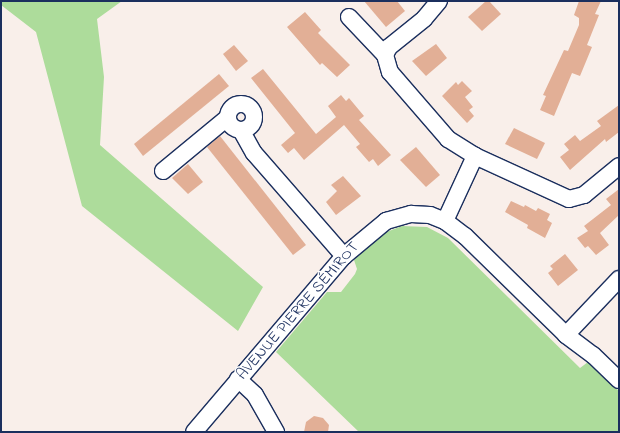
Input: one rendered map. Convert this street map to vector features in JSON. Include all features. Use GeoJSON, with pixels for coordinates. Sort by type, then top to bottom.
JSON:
{"type":"FeatureCollection","features":[{"type":"Feature","properties":{"kind":"street"},"geometry":{"type":"LineString","coordinates":[[385,55],[388,47],[424,19],[440,1]]}},
{"type":"Feature","properties":{"kind":"street"},"geometry":{"type":"LineString","coordinates":[[349,17],[385,55],[390,72],[448,139],[475,156],[569,199],[584,195],[619,166]]}},
{"type":"Feature","properties":{"kind":"street"},"geometry":{"type":"LineString","coordinates":[[163,171],[227,118],[229,110],[235,105],[245,104],[250,108],[253,121],[248,128],[241,130],[235,128],[227,118]]}},
{"type":"Feature","properties":{"kind":"street"},"geometry":{"type":"LineString","coordinates":[[241,130],[254,152],[344,256]]}},
{"type":"Feature","properties":{"kind":"street"},"geometry":{"type":"LineString","coordinates":[[445,221],[475,156]]}},
{"type":"Feature","properties":{"kind":"street","name":"AVENUE PIERRE SÉMIROT"},"geometry":{"type":"LineString","coordinates":[[194,432],[344,256],[376,228],[400,216],[430,215],[445,221],[465,236],[566,335],[593,355],[619,380]]}},
{"type":"Feature","properties":{"kind":"street"},"geometry":{"type":"LineString","coordinates":[[566,335],[619,279]]}},
{"type":"Feature","properties":{"kind":"street"},"geometry":{"type":"LineString","coordinates":[[238,379],[255,395],[276,432]]}},
{"type":"Feature","properties":{"kind":"green space"},"geometry":{"type":"Polygon","coordinates":[[[1,1],[122,1],[97,19],[104,77],[100,145],[263,287],[238,331],[82,206],[36,32],[1,5],[1,1]]]}},
{"type":"Feature","properties":{"kind":"green space"},"geometry":{"type":"Polygon","coordinates":[[[402,226],[427,227],[448,238],[580,368],[588,362],[619,391],[619,432],[359,432],[276,352],[327,292],[341,292],[355,274],[357,269],[354,260],[376,236],[402,226]]]}},
{"type":"Feature","properties":{"kind":"building"},"geometry":{"type":"Polygon","coordinates":[[[364,1],[397,1],[405,11],[386,27],[364,1]]]}},
{"type":"Feature","properties":{"kind":"building"},"geometry":{"type":"Polygon","coordinates":[[[486,1],[489,1],[501,14],[482,31],[468,17],[486,1]]]}},
{"type":"Feature","properties":{"kind":"building"},"geometry":{"type":"Polygon","coordinates":[[[579,1],[601,1],[595,14],[599,15],[587,45],[592,47],[580,76],[572,73],[554,116],[540,110],[546,96],[543,95],[564,50],[568,51],[579,25],[579,18],[574,15],[579,1]]]}},
{"type":"Feature","properties":{"kind":"building"},"geometry":{"type":"Polygon","coordinates":[[[305,12],[321,30],[318,33],[350,65],[337,77],[322,63],[320,65],[287,27],[305,12]]]}},
{"type":"Feature","properties":{"kind":"building"},"geometry":{"type":"Polygon","coordinates":[[[436,44],[447,58],[426,76],[412,61],[436,44]]]}},
{"type":"Feature","properties":{"kind":"building"},"geometry":{"type":"Polygon","coordinates":[[[234,45],[248,61],[236,71],[223,54],[234,45]]]}},
{"type":"Feature","properties":{"kind":"building"},"geometry":{"type":"Polygon","coordinates":[[[263,69],[316,134],[336,117],[328,106],[341,95],[346,101],[349,98],[364,116],[359,120],[391,155],[378,166],[373,159],[369,162],[356,147],[360,144],[344,125],[304,160],[294,148],[288,153],[281,145],[295,133],[251,78],[263,69]]]}},
{"type":"Feature","properties":{"kind":"building"},"geometry":{"type":"Polygon","coordinates":[[[219,74],[229,86],[143,156],[134,144],[219,74]]]}},
{"type":"Feature","properties":{"kind":"building"},"geometry":{"type":"Polygon","coordinates":[[[462,81],[472,91],[465,97],[473,107],[469,110],[474,116],[467,123],[442,96],[456,82],[458,85],[462,81]]]}},
{"type":"Feature","properties":{"kind":"building"},"geometry":{"type":"Polygon","coordinates":[[[619,105],[619,132],[606,142],[605,139],[570,170],[560,157],[569,150],[564,144],[575,135],[580,141],[601,126],[597,121],[619,105]]]}},
{"type":"Feature","properties":{"kind":"building"},"geometry":{"type":"Polygon","coordinates":[[[514,128],[545,143],[537,159],[505,144],[514,128]]]}},
{"type":"Feature","properties":{"kind":"building"},"geometry":{"type":"Polygon","coordinates":[[[220,136],[306,245],[293,255],[207,147],[220,136]]]}},
{"type":"Feature","properties":{"kind":"building"},"geometry":{"type":"Polygon","coordinates":[[[416,147],[440,175],[426,187],[400,160],[416,147]]]}},
{"type":"Feature","properties":{"kind":"building"},"geometry":{"type":"Polygon","coordinates":[[[188,164],[203,182],[188,194],[172,178],[188,164]]]}},
{"type":"Feature","properties":{"kind":"building"},"geometry":{"type":"Polygon","coordinates":[[[343,176],[361,196],[336,215],[326,202],[337,191],[331,185],[343,176]]]}},
{"type":"Feature","properties":{"kind":"building"},"geometry":{"type":"Polygon","coordinates":[[[619,189],[619,215],[600,233],[609,245],[596,255],[588,246],[585,248],[577,238],[588,231],[584,226],[611,205],[606,199],[619,189]]]}},
{"type":"Feature","properties":{"kind":"building"},"geometry":{"type":"Polygon","coordinates":[[[511,201],[524,207],[525,205],[536,211],[538,208],[550,214],[547,220],[552,223],[545,238],[527,228],[528,225],[505,212],[511,201]]]}},
{"type":"Feature","properties":{"kind":"building"},"geometry":{"type":"Polygon","coordinates":[[[565,254],[578,270],[558,286],[548,273],[553,269],[550,266],[565,254]]]}},
{"type":"Feature","properties":{"kind":"building"},"geometry":{"type":"Polygon","coordinates":[[[314,416],[323,418],[329,425],[328,432],[304,432],[306,422],[314,416]]]}}]}
